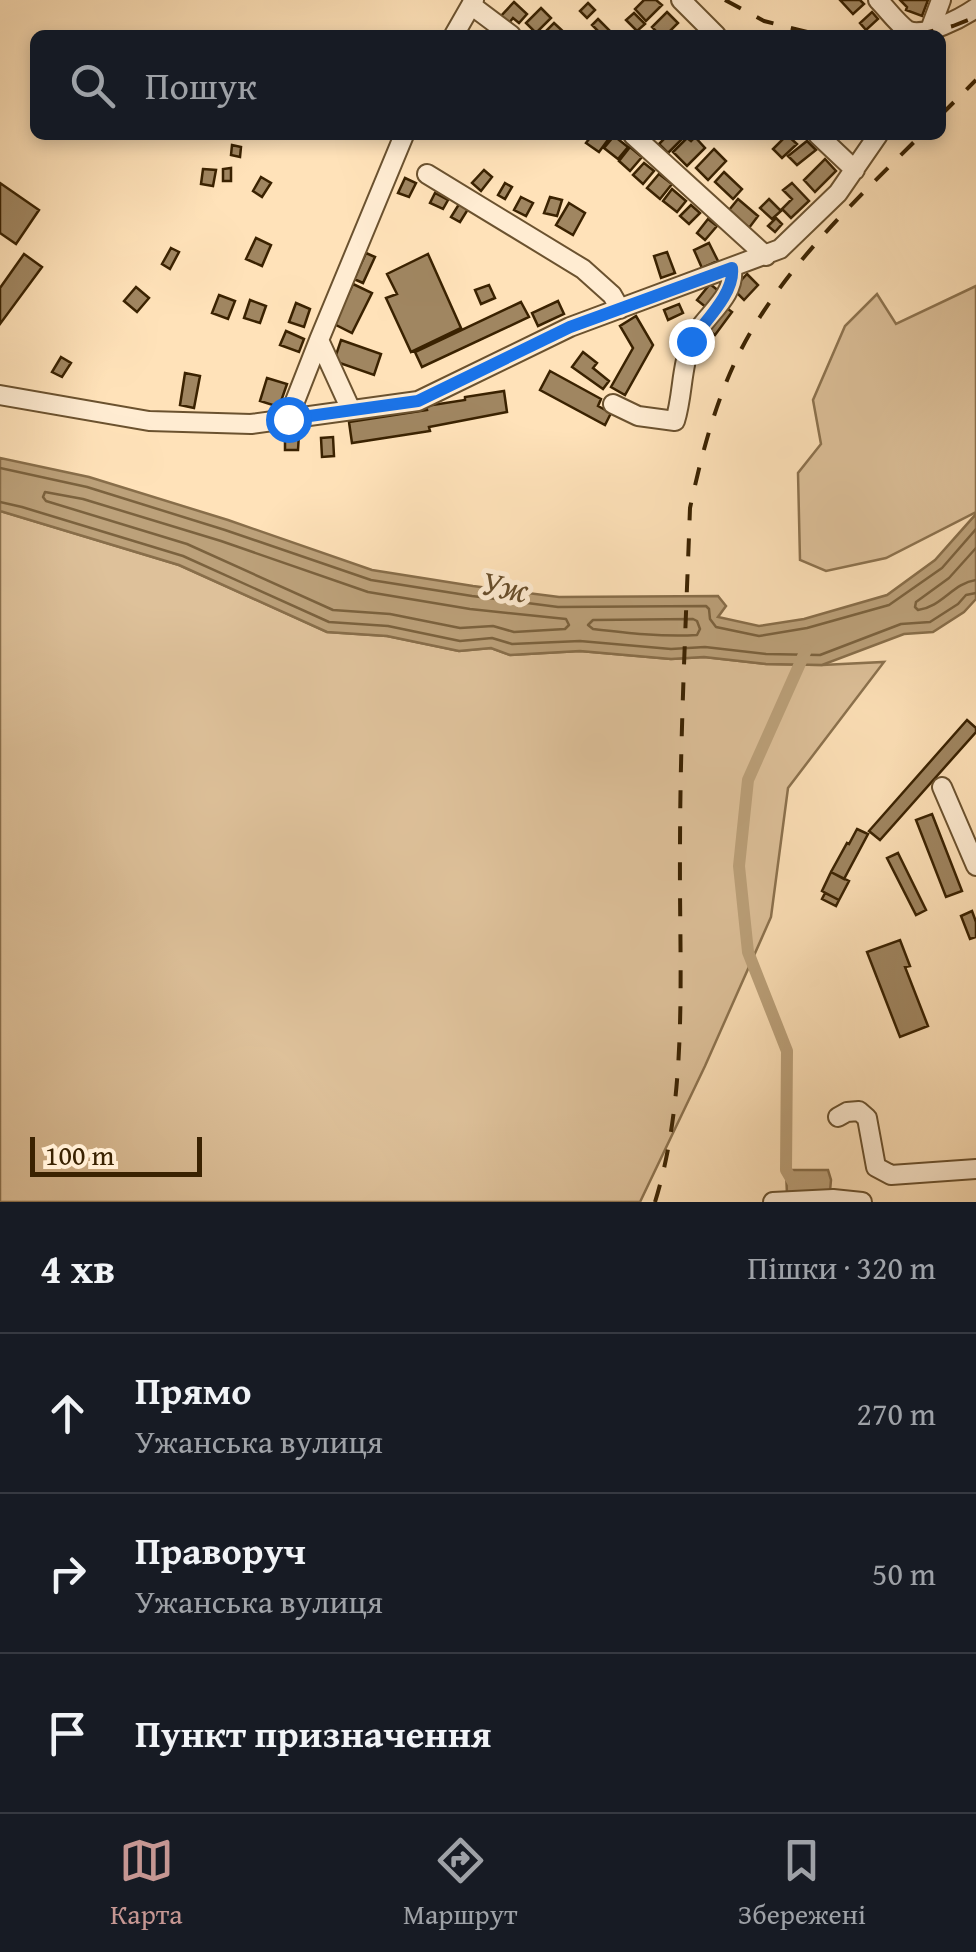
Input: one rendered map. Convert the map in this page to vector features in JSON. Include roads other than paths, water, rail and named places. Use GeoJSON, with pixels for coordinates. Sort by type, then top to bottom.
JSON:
{"type":"FeatureCollection","features":[{"type":"Feature","properties":{"kind":"street"},"geometry":{"type":"LineString","coordinates":[[682,0],[711,30]]}},
{"type":"Feature","properties":{"kind":"street"},"geometry":{"type":"LineString","coordinates":[[878,0],[908,30]]}},
{"type":"Feature","properties":{"kind":"street"},"geometry":{"type":"LineString","coordinates":[[930,30],[942,0]]}},
{"type":"Feature","properties":{"kind":"street"},"geometry":{"type":"LineString","coordinates":[[457,30],[473,3],[505,30]]}},
{"type":"Feature","properties":{"kind":"street"},"geometry":{"type":"LineString","coordinates":[[933,30],[976,8]]}},
{"type":"Feature","properties":{"kind":"street"},"geometry":{"type":"LineString","coordinates":[[288,419],[402,140]]}},
{"type":"Feature","properties":{"kind":"street"},"geometry":{"type":"LineString","coordinates":[[638,140],[766,256]]}},
{"type":"Feature","properties":{"kind":"street"},"geometry":{"type":"LineString","coordinates":[[823,140],[854,170]]}},
{"type":"Feature","properties":{"kind":"street"},"geometry":{"type":"LineString","coordinates":[[0,395],[150,421],[251,424],[418,401],[570,327],[780,249],[838,193],[875,140]]}},
{"type":"Feature","properties":{"kind":"street"},"geometry":{"type":"LineString","coordinates":[[427,174],[583,269],[620,309]]}},
{"type":"Feature","properties":{"kind":"street"},"geometry":{"type":"LineString","coordinates":[[613,404],[638,416],[675,421],[691,341],[721,303],[733,277],[732,268]]}},
{"type":"Feature","properties":{"kind":"street"},"geometry":{"type":"LineString","coordinates":[[318,340],[350,410]]}},
{"type":"Feature","properties":{"kind":"street"},"geometry":{"type":"LineString","coordinates":[[942,786],[976,866]]}},
{"type":"Feature","properties":{"kind":"street"},"geometry":{"type":"LineString","coordinates":[[838,1117],[859,1112],[867,1118],[876,1167],[891,1175],[976,1169]]}},
{"type":"Feature","properties":{"kind":"street"},"geometry":{"type":"LineString","coordinates":[[774,1202],[862,1202]]}},
{"type":"Feature","properties":{"kind":"water"},"geometry":{"type":"Polygon","coordinates":[[[0,458],[89,477],[372,570],[559,597],[718,596],[726,606],[718,617],[759,626],[804,619],[887,595],[935,560],[976,514],[976,599],[964,612],[933,632],[904,634],[822,665],[580,651],[510,655],[491,648],[459,651],[387,636],[327,632],[179,565],[0,511],[0,458]]]}},
{"type":"Feature","properties":{"kind":"water"},"geometry":{"type":"Polygon","coordinates":[[[786,1170],[828,1170],[829,1202],[787,1195],[786,1170]]]}},
{"type":"Feature","properties":{"kind":"waterway"},"geometry":{"type":"LineString","coordinates":[[793,1182],[786,1170],[787,1051],[748,952],[739,866],[748,780],[806,650]]}},
{"type":"Feature","properties":{"kind":"railway"},"geometry":{"type":"LineString","coordinates":[[725,0],[764,21],[799,30]]}},
{"type":"Feature","properties":{"kind":"railway"},"geometry":{"type":"LineString","coordinates":[[937,30],[976,17]]}},
{"type":"Feature","properties":{"kind":"railway"},"geometry":{"type":"LineString","coordinates":[[946,110],[976,80]]}},
{"type":"Feature","properties":{"kind":"railway"},"geometry":{"type":"LineString","coordinates":[[655,1202],[666,1160],[678,1073],[681,766],[690,508],[701,459],[734,364],[775,294],[834,223],[916,140]]}},
{"type":"Feature","properties":{"kind":"water label","name":"Уж"},"geometry":{"type":"Point","coordinates":[505,586]}}]}
